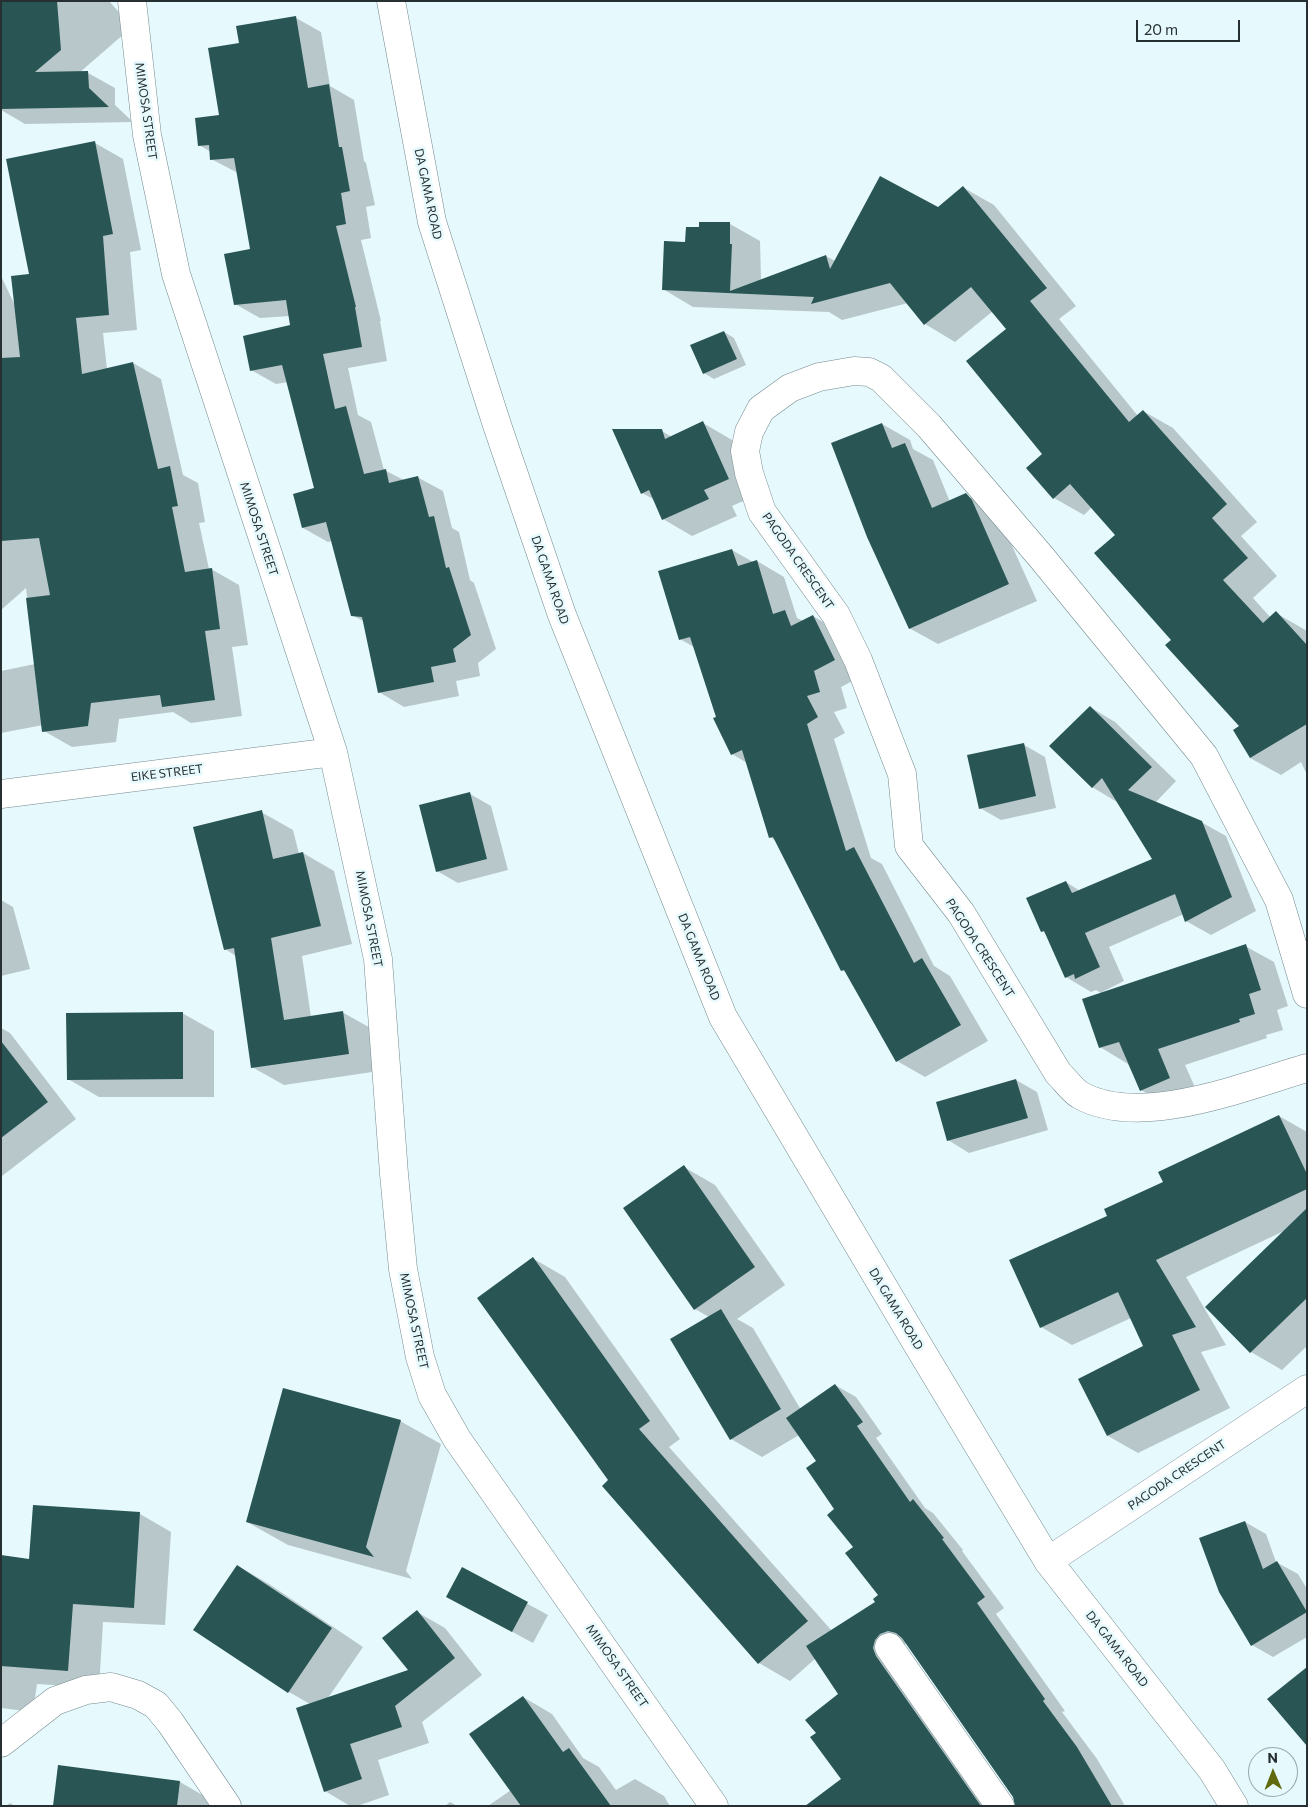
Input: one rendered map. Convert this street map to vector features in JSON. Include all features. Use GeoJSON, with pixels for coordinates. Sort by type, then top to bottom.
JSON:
{"type":"FeatureCollection","features":[{"type":"Feature","properties":{"kind":"street","name":"MIMOSA STREET"},"geometry":{"type":"LineString","coordinates":[[132,1],[147,135],[176,274],[333,752],[378,959],[403,1269],[420,1357],[432,1395],[463,1447],[714,1806]]}},
{"type":"Feature","properties":{"kind":"street","name":"DA GAMA ROAD"},"geometry":{"type":"LineString","coordinates":[[391,1],[432,222],[494,416],[562,615],[723,1017],[1048,1561],[1212,1770],[1234,1806]]}},
{"type":"Feature","properties":{"kind":"street","name":"PAGODA CRESCENT"},"geometry":{"type":"LineString","coordinates":[[1307,994],[1278,900],[1204,756],[1042,558],[929,426],[881,378],[869,372],[854,371],[819,377],[790,388],[761,409],[749,432],[745,451],[749,473],[762,512],[836,615],[858,660],[902,774],[909,846],[961,914],[1058,1073],[1079,1094],[1106,1106],[1142,1109],[1195,1101],[1307,1068]]}},
{"type":"Feature","properties":{"kind":"street","name":"EIKE STREET"},"geometry":{"type":"LineString","coordinates":[[1,794],[333,752]]}},
{"type":"Feature","properties":{"kind":"street","name":"PAGODA CRESCENT"},"geometry":{"type":"LineString","coordinates":[[1048,1561],[1307,1389]]}},
{"type":"Feature","properties":{"kind":"street"},"geometry":{"type":"LineString","coordinates":[[889,1647],[1000,1806]]}},
{"type":"Feature","properties":{"kind":"street"},"geometry":{"type":"LineString","coordinates":[[1,1743],[55,1701],[86,1690],[111,1687],[138,1695],[156,1705],[227,1806]]}},
{"type":"Feature","properties":{"kind":"building"},"geometry":{"type":"Polygon","coordinates":[[[1,1],[57,1],[61,50],[35,72],[88,71],[89,88],[109,107],[1,109],[1,1]]]}},
{"type":"Feature","properties":{"kind":"building"},"geometry":{"type":"Polygon","coordinates":[[[296,16],[308,88],[329,84],[339,147],[342,147],[350,191],[341,193],[346,224],[336,226],[356,307],[362,347],[323,354],[335,409],[346,406],[364,474],[386,469],[389,483],[418,476],[429,517],[434,516],[446,568],[449,567],[471,635],[453,649],[456,662],[431,667],[434,682],[378,693],[362,617],[351,616],[326,522],[302,528],[293,494],[314,488],[282,365],[250,371],[243,336],[290,325],[286,300],[234,305],[224,254],[250,249],[234,158],[210,160],[209,145],[198,146],[195,118],[219,115],[208,48],[239,43],[236,26],[296,16]]]}},
{"type":"Feature","properties":{"kind":"building"},"geometry":{"type":"Polygon","coordinates":[[[95,141],[113,234],[103,236],[109,315],[76,318],[82,374],[133,362],[158,469],[170,466],[178,506],[172,507],[185,572],[212,568],[220,629],[205,631],[215,700],[162,707],[160,695],[91,703],[88,726],[42,732],[26,598],[50,595],[39,538],[1,541],[1,358],[20,357],[11,276],[29,274],[6,159],[95,141]]]}},
{"type":"Feature","properties":{"kind":"building"},"geometry":{"type":"Polygon","coordinates":[[[880,176],[938,207],[963,186],[1047,288],[1030,301],[1129,422],[1143,410],[1227,504],[1212,518],[1248,558],[1223,580],[1263,623],[1276,611],[1307,645],[1307,724],[1250,758],[1233,730],[1239,726],[1165,645],[1171,640],[1094,553],[1115,535],[1070,484],[1053,499],[1026,468],[1042,454],[966,361],[1006,329],[971,287],[924,325],[890,283],[811,304],[814,297],[662,290],[664,241],[685,242],[686,227],[699,227],[699,222],[730,222],[730,244],[732,244],[730,291],[826,255],[830,269],[880,176]]]}},
{"type":"Feature","properties":{"kind":"building"},"geometry":{"type":"Polygon","coordinates":[[[724,331],[737,359],[703,374],[690,345],[724,331]]]}},
{"type":"Feature","properties":{"kind":"building"},"geometry":{"type":"Polygon","coordinates":[[[703,421],[729,479],[704,490],[709,499],[662,520],[649,490],[641,494],[612,429],[662,429],[665,439],[703,421]]]}},
{"type":"Feature","properties":{"kind":"building"},"geometry":{"type":"Polygon","coordinates":[[[882,423],[892,448],[905,443],[932,508],[966,493],[972,500],[1009,584],[909,629],[867,537],[831,443],[882,423]]]}},
{"type":"Feature","properties":{"kind":"building"},"geometry":{"type":"Polygon","coordinates":[[[732,549],[738,566],[757,560],[773,614],[785,610],[791,626],[813,615],[835,660],[814,671],[820,692],[807,696],[818,717],[807,724],[846,851],[854,847],[914,963],[922,958],[961,1025],[896,1062],[844,970],[841,971],[773,837],[769,838],[742,750],[731,755],[713,718],[716,717],[690,637],[679,640],[658,571],[732,549]]]}},
{"type":"Feature","properties":{"kind":"building"},"geometry":{"type":"Polygon","coordinates":[[[1090,706],[1152,767],[1128,790],[1202,821],[1232,897],[1185,922],[1175,894],[1085,933],[1100,967],[1075,979],[1074,974],[1065,978],[1044,931],[1041,932],[1026,898],[1066,881],[1072,893],[1152,859],[1102,778],[1092,788],[1049,746],[1090,706]]]}},
{"type":"Feature","properties":{"kind":"building"},"geometry":{"type":"Polygon","coordinates":[[[1024,743],[1036,796],[979,809],[967,755],[1024,743]]]}},
{"type":"Feature","properties":{"kind":"building"},"geometry":{"type":"Polygon","coordinates":[[[470,792],[487,859],[436,872],[419,805],[470,792]]]}},
{"type":"Feature","properties":{"kind":"building"},"geometry":{"type":"Polygon","coordinates":[[[262,810],[273,859],[303,852],[321,926],[271,938],[284,1020],[343,1011],[349,1054],[251,1068],[234,948],[224,950],[193,827],[262,810]]]}},
{"type":"Feature","properties":{"kind":"building"},"geometry":{"type":"Polygon","coordinates":[[[1246,944],[1261,990],[1249,994],[1255,1014],[1239,1019],[1240,1022],[1158,1049],[1170,1078],[1140,1091],[1119,1042],[1099,1048],[1082,999],[1246,944]]]}},
{"type":"Feature","properties":{"kind":"building"},"geometry":{"type":"Polygon","coordinates":[[[183,1012],[183,1079],[67,1080],[66,1013],[183,1012]]]}},
{"type":"Feature","properties":{"kind":"building"},"geometry":{"type":"Polygon","coordinates":[[[1,1041],[48,1102],[1,1138],[1,1041]]]}},
{"type":"Feature","properties":{"kind":"building"},"geometry":{"type":"Polygon","coordinates":[[[1016,1079],[1028,1118],[947,1141],[936,1102],[1016,1079]]]}},
{"type":"Feature","properties":{"kind":"building"},"geometry":{"type":"Polygon","coordinates":[[[1279,1115],[1307,1174],[1307,1189],[1156,1260],[1196,1327],[1172,1335],[1200,1390],[1107,1436],[1078,1379],[1143,1346],[1118,1292],[1040,1328],[1009,1260],[1107,1216],[1104,1209],[1163,1182],[1158,1172],[1279,1115]]]}},
{"type":"Feature","properties":{"kind":"building"},"geometry":{"type":"Polygon","coordinates":[[[684,1165],[755,1267],[694,1310],[623,1208],[684,1165]]]}},
{"type":"Feature","properties":{"kind":"building"},"geometry":{"type":"Polygon","coordinates":[[[1307,1208],[1307,1298],[1250,1353],[1205,1307],[1307,1208]]]}},
{"type":"Feature","properties":{"kind":"building"},"geometry":{"type":"Polygon","coordinates":[[[533,1257],[650,1421],[639,1429],[808,1621],[758,1664],[602,1486],[608,1480],[477,1298],[533,1257]]]}},
{"type":"Feature","properties":{"kind":"building"},"geometry":{"type":"Polygon","coordinates":[[[721,1309],[781,1409],[730,1440],[670,1339],[721,1309]]]}},
{"type":"Feature","properties":{"kind":"building"},"geometry":{"type":"Polygon","coordinates":[[[835,1384],[863,1422],[857,1426],[910,1502],[913,1499],[944,1538],[942,1539],[985,1597],[977,1603],[1045,1699],[1043,1701],[1077,1747],[1112,1806],[1015,1806],[1013,1797],[902,1638],[896,1633],[888,1631],[880,1634],[875,1640],[873,1648],[876,1656],[981,1806],[805,1806],[841,1779],[810,1737],[816,1733],[805,1720],[838,1694],[806,1646],[875,1602],[873,1599],[878,1595],[845,1553],[853,1547],[827,1515],[834,1509],[806,1468],[816,1461],[786,1418],[835,1384]]]}},
{"type":"Feature","properties":{"kind":"building"},"geometry":{"type":"Polygon","coordinates":[[[283,1388],[401,1420],[366,1547],[374,1557],[246,1522],[283,1388]]]}},
{"type":"Feature","properties":{"kind":"building"},"geometry":{"type":"Polygon","coordinates":[[[33,1505],[140,1512],[134,1608],[73,1604],[68,1671],[1,1666],[1,1555],[29,1559],[33,1505]]]}},
{"type":"Feature","properties":{"kind":"building"},"geometry":{"type":"Polygon","coordinates":[[[1245,1521],[1263,1569],[1277,1561],[1307,1612],[1251,1646],[1219,1592],[1199,1538],[1245,1521]]]}},
{"type":"Feature","properties":{"kind":"building"},"geometry":{"type":"Polygon","coordinates":[[[237,1565],[332,1628],[288,1693],[193,1630],[237,1565]]]}},
{"type":"Feature","properties":{"kind":"building"},"geometry":{"type":"Polygon","coordinates":[[[462,1567],[528,1602],[512,1632],[446,1597],[462,1567]]]}},
{"type":"Feature","properties":{"kind":"building"},"geometry":{"type":"Polygon","coordinates":[[[417,1610],[455,1658],[395,1706],[402,1727],[350,1744],[362,1779],[324,1792],[296,1708],[408,1670],[382,1638],[417,1610]]]}},
{"type":"Feature","properties":{"kind":"building"},"geometry":{"type":"Polygon","coordinates":[[[1307,1667],[1307,1746],[1267,1699],[1307,1667]]]}},
{"type":"Feature","properties":{"kind":"building"},"geometry":{"type":"Polygon","coordinates":[[[523,1696],[563,1752],[569,1748],[611,1806],[521,1806],[469,1734],[523,1696]]]}},
{"type":"Feature","properties":{"kind":"building"},"geometry":{"type":"Polygon","coordinates":[[[58,1765],[180,1781],[177,1806],[53,1806],[58,1765]]]}}]}
